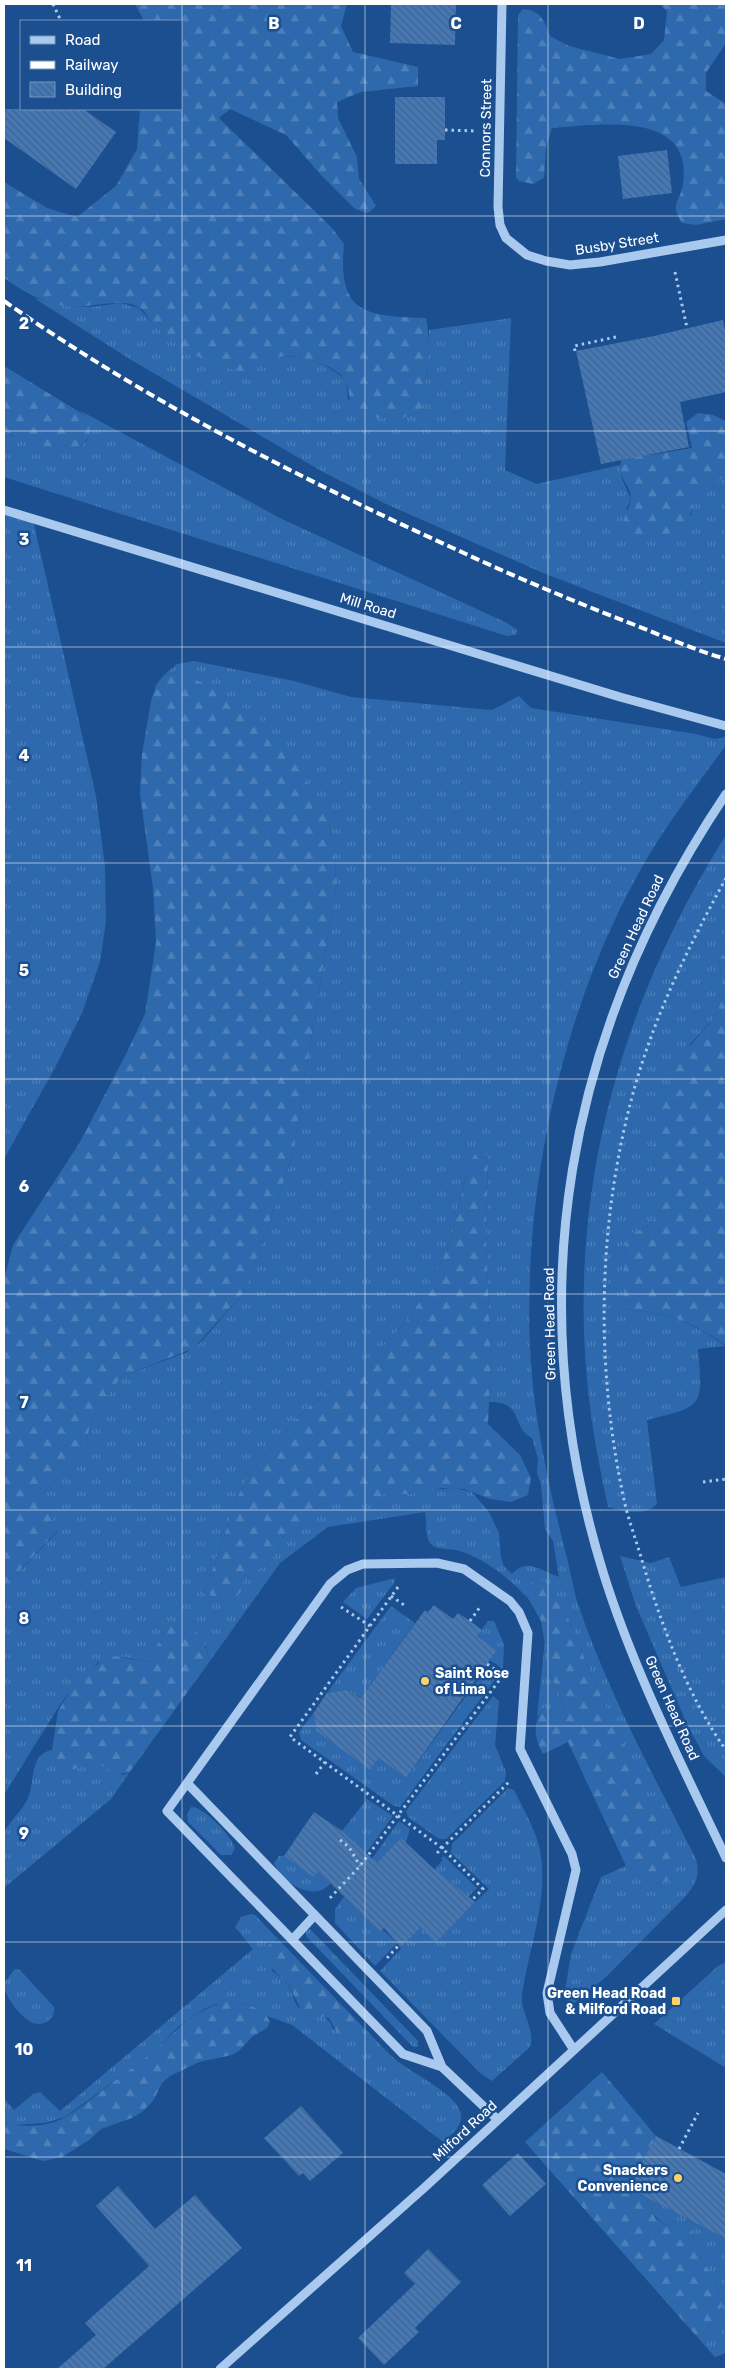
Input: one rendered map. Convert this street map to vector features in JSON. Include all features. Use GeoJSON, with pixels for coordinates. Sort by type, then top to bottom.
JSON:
{"type":"FeatureCollection","features":[{"type":"Feature","properties":{"kind":"street","name":"Connors Street"},"geometry":{"type":"LineString","coordinates":[[502,4],[498,206],[500,225],[506,238],[515,246]]}},
{"type":"Feature","properties":{"kind":"street","name":"Busby Street"},"geometry":{"type":"LineString","coordinates":[[515,246],[527,255],[546,262],[570,265],[726,240]]}},
{"type":"Feature","properties":{"kind":"street","name":"Mill Road"},"geometry":{"type":"LineString","coordinates":[[4,510],[620,697],[726,726]]}},
{"type":"Feature","properties":{"kind":"street","name":"Green Head Road"},"geometry":{"type":"LineString","coordinates":[[724,798],[671,884],[643,939],[610,1020],[593,1074],[578,1137],[566,1212],[562,1298],[565,1396],[585,1504],[596,1547],[638,1668],[726,1858]]}},
{"type":"Feature","properties":{"kind":"street"},"geometry":{"type":"LineString","coordinates":[[442,2067],[403,2054],[167,1811],[322,1594],[338,1576],[363,1564],[437,1563],[464,1570],[510,1601],[519,1612],[528,1633],[520,1749],[575,1863],[575,1878],[547,1993],[550,2013],[574,2050]]}},
{"type":"Feature","properties":{"kind":"street"},"geometry":{"type":"LineString","coordinates":[[187,1783],[427,2031],[442,2067],[498,2120]]}},
{"type":"Feature","properties":{"kind":"street","name":"Milford Road"},"geometry":{"type":"LineString","coordinates":[[220,2369],[498,2120],[726,1910]]}},
{"type":"Feature","properties":{"kind":"street"},"geometry":{"type":"LineString","coordinates":[[292,1940],[315,1915]]}},
{"type":"Feature","properties":{"kind":"path"},"geometry":{"type":"LineString","coordinates":[[53,4],[61,20]]}},
{"type":"Feature","properties":{"kind":"path"},"geometry":{"type":"LineString","coordinates":[[445,130],[500,132]]}},
{"type":"Feature","properties":{"kind":"path"},"geometry":{"type":"LineString","coordinates":[[670,250],[687,328]]}},
{"type":"Feature","properties":{"kind":"path"},"geometry":{"type":"LineString","coordinates":[[575,351],[574,346],[616,337]]}},
{"type":"Feature","properties":{"kind":"path"},"geometry":{"type":"LineString","coordinates":[[726,878],[676,974],[650,1040],[627,1118],[617,1165],[605,1272],[605,1355],[612,1422],[623,1496],[652,1596],[704,1716],[726,1750]]}},
{"type":"Feature","properties":{"kind":"path"},"geometry":{"type":"LineString","coordinates":[[703,1482],[726,1479]]}},
{"type":"Feature","properties":{"kind":"path"},"geometry":{"type":"LineString","coordinates":[[407,1586],[398,1586],[290,1736],[442,1848],[483,1889],[472,1900]]}},
{"type":"Feature","properties":{"kind":"path"},"geometry":{"type":"LineString","coordinates":[[322,1594],[370,1626]]}},
{"type":"Feature","properties":{"kind":"path"},"geometry":{"type":"LineString","coordinates":[[391,1596],[407,1607]]}},
{"type":"Feature","properties":{"kind":"path"},"geometry":{"type":"LineString","coordinates":[[472,1604],[479,1609]]}},
{"type":"Feature","properties":{"kind":"path"},"geometry":{"type":"LineString","coordinates":[[315,1915],[360,1866],[503,1676]]}},
{"type":"Feature","properties":{"kind":"path"},"geometry":{"type":"LineString","coordinates":[[316,1774],[325,1762]]}},
{"type":"Feature","properties":{"kind":"path"},"geometry":{"type":"LineString","coordinates":[[437,1853],[527,1764]]}},
{"type":"Feature","properties":{"kind":"path"},"geometry":{"type":"LineString","coordinates":[[340,1840],[349,1847],[360,1866]]}},
{"type":"Feature","properties":{"kind":"path"},"geometry":{"type":"LineString","coordinates":[[679,2149],[698,2113]]}},
{"type":"Feature","properties":{"kind":"green space"},"geometry":{"type":"Polygon","coordinates":[[[135,4],[347,4],[341,26],[353,52],[418,67],[418,86],[361,92],[337,102],[338,118],[357,157],[359,179],[376,206],[368,213],[355,209],[321,175],[286,135],[230,109],[219,118],[332,228],[344,244],[343,267],[346,285],[351,298],[360,307],[387,316],[426,318],[429,352],[421,408],[401,419],[354,416],[345,380],[334,370],[315,361],[287,356],[246,371],[231,369],[196,356],[174,342],[155,326],[140,308],[133,305],[114,303],[74,307],[65,306],[33,296],[4,278],[4,182],[47,208],[77,217],[116,186],[137,149],[140,110],[182,110],[182,20],[143,20],[135,4]]]}},
{"type":"Feature","properties":{"kind":"green space"},"geometry":{"type":"Polygon","coordinates":[[[660,4],[726,4],[726,43],[706,73],[706,91],[726,104],[726,219],[696,225],[682,223],[676,211],[676,203],[683,184],[682,160],[674,143],[659,133],[639,127],[593,125],[552,128],[546,147],[544,178],[533,184],[519,181],[516,177],[518,15],[523,9],[534,12],[544,21],[550,36],[569,46],[620,59],[651,54],[664,40],[667,11],[660,4]]]}},
{"type":"Feature","properties":{"kind":"green space"},"geometry":{"type":"Polygon","coordinates":[[[34,298],[67,306],[90,307],[121,303],[139,308],[156,327],[241,371],[282,357],[308,359],[324,365],[346,380],[348,400],[427,377],[429,330],[511,318],[505,470],[537,484],[620,465],[622,479],[631,499],[626,510],[691,516],[693,497],[713,487],[726,474],[726,643],[543,573],[386,504],[323,472],[239,423],[128,358],[34,298]]]}},
{"type":"Feature","properties":{"kind":"green space"},"geometry":{"type":"Polygon","coordinates":[[[4,366],[86,416],[90,430],[88,438],[81,445],[72,449],[48,448],[22,440],[4,431],[4,366]]]}},
{"type":"Feature","properties":{"kind":"green space"},"geometry":{"type":"Polygon","coordinates":[[[79,410],[282,519],[507,623],[517,630],[516,635],[507,636],[4,477],[4,431],[12,436],[72,449],[81,446],[88,440],[86,416],[79,410]]]}},
{"type":"Feature","properties":{"kind":"green space"},"geometry":{"type":"Polygon","coordinates":[[[698,413],[713,415],[726,421],[726,474],[713,487],[694,497],[691,512],[683,525],[661,536],[643,538],[635,536],[629,532],[624,522],[631,499],[620,470],[623,455],[638,449],[651,455],[692,448],[686,422],[698,413]]]}},
{"type":"Feature","properties":{"kind":"green space"},"geometry":{"type":"Polygon","coordinates":[[[4,510],[33,520],[96,796],[105,867],[106,921],[100,962],[82,1013],[57,1064],[4,1159],[4,510]]]}},
{"type":"Feature","properties":{"kind":"green space"},"geometry":{"type":"Polygon","coordinates":[[[194,661],[294,681],[351,697],[492,710],[519,696],[531,708],[696,734],[714,739],[726,737],[726,745],[657,842],[625,898],[598,958],[575,1020],[557,1085],[543,1150],[534,1216],[530,1282],[532,1373],[538,1426],[548,1479],[575,1593],[590,1637],[617,1702],[696,1859],[698,1871],[690,1891],[682,1900],[606,1977],[573,2004],[569,2004],[564,1997],[571,1954],[601,1877],[626,1866],[643,1879],[659,1884],[677,1878],[679,1868],[595,1683],[566,1613],[525,1593],[527,1598],[505,1577],[469,1554],[433,1546],[427,1536],[425,1512],[328,1527],[280,1563],[210,1661],[206,1647],[180,1623],[173,1625],[158,1648],[141,1661],[124,1657],[98,1662],[64,1699],[4,1795],[4,1587],[58,1531],[41,1495],[78,1457],[87,1439],[91,1420],[118,1381],[124,1376],[187,1352],[201,1342],[245,1291],[292,1158],[336,886],[335,851],[328,819],[177,673],[164,675],[177,664],[194,661]],[[488,1157],[468,1165],[451,1241],[438,1269],[411,1316],[383,1347],[303,1412],[253,1469],[239,1494],[204,1593],[227,1602],[244,1576],[266,1565],[277,1552],[283,1537],[298,1528],[311,1510],[320,1504],[330,1503],[355,1495],[377,1497],[385,1494],[454,1488],[472,1492],[489,1512],[499,1533],[501,1557],[504,1566],[512,1574],[523,1566],[529,1566],[559,1577],[553,1541],[545,1529],[541,1485],[537,1472],[538,1459],[532,1438],[521,1428],[516,1416],[508,1406],[489,1402],[491,1361],[486,1231],[488,1157]]]}},
{"type":"Feature","properties":{"kind":"green space"},"geometry":{"type":"Polygon","coordinates":[[[177,673],[201,682],[257,716],[291,753],[328,819],[335,851],[336,886],[292,1158],[245,1291],[194,1348],[124,1376],[118,1381],[91,1420],[87,1439],[78,1457],[41,1495],[58,1530],[4,1587],[4,1279],[13,1245],[80,1142],[145,1014],[156,942],[153,888],[140,794],[142,754],[151,701],[156,685],[164,675],[177,673]]]}},
{"type":"Feature","properties":{"kind":"green space"},"geometry":{"type":"Polygon","coordinates":[[[726,835],[726,950],[719,960],[723,983],[721,1002],[715,1017],[690,1044],[653,1160],[661,1189],[661,1216],[644,1228],[626,1236],[624,1309],[639,1310],[678,1320],[702,1331],[726,1346],[698,1349],[699,1393],[696,1401],[690,1407],[647,1420],[657,1504],[646,1511],[634,1512],[608,1507],[596,1444],[587,1380],[584,1308],[587,1236],[596,1165],[611,1096],[632,1028],[658,962],[690,897],[726,835]]]}},
{"type":"Feature","properties":{"kind":"green space"},"geometry":{"type":"Polygon","coordinates":[[[726,950],[726,1345],[678,1319],[639,1310],[623,1309],[626,1236],[644,1228],[661,1216],[661,1189],[653,1160],[655,1131],[664,1094],[679,1058],[715,1017],[721,1002],[723,983],[719,960],[726,950]]]}},
{"type":"Feature","properties":{"kind":"green space"},"geometry":{"type":"Polygon","coordinates":[[[482,1151],[488,1157],[486,1231],[491,1361],[488,1424],[520,1455],[531,1478],[528,1495],[511,1502],[490,1499],[464,1489],[443,1488],[411,1494],[385,1494],[378,1497],[355,1496],[320,1504],[311,1510],[298,1528],[283,1537],[277,1552],[266,1565],[244,1576],[242,1589],[238,1595],[227,1602],[204,1593],[239,1494],[253,1469],[303,1412],[383,1347],[411,1316],[438,1269],[451,1241],[468,1165],[476,1153],[482,1151]]]}},
{"type":"Feature","properties":{"kind":"green space"},"geometry":{"type":"Polygon","coordinates":[[[620,1556],[651,1563],[669,1557],[681,1587],[726,1577],[726,1777],[704,1756],[687,1724],[636,1606],[620,1556]]]}},
{"type":"Feature","properties":{"kind":"green space"},"geometry":{"type":"Polygon","coordinates":[[[395,1578],[394,1583],[367,1619],[343,1602],[356,1588],[395,1578]]]}},
{"type":"Feature","properties":{"kind":"green space"},"geometry":{"type":"Polygon","coordinates":[[[537,1581],[545,1581],[566,1613],[595,1683],[675,1856],[679,1868],[677,1878],[659,1884],[643,1879],[626,1866],[568,1742],[543,1754],[540,1748],[536,1736],[536,1725],[544,1708],[561,1714],[565,1712],[564,1705],[551,1677],[541,1621],[525,1593],[530,1584],[537,1581]]]}},
{"type":"Feature","properties":{"kind":"green space"},"geometry":{"type":"Polygon","coordinates":[[[391,1606],[415,1623],[360,1699],[347,1690],[327,1693],[391,1606]]]}},
{"type":"Feature","properties":{"kind":"green space"},"geometry":{"type":"Polygon","coordinates":[[[488,1621],[494,1621],[504,1644],[503,1669],[490,1660],[497,1650],[477,1636],[488,1621]]]}},
{"type":"Feature","properties":{"kind":"green space"},"geometry":{"type":"Polygon","coordinates":[[[180,1623],[187,1625],[197,1632],[206,1648],[210,1661],[129,1773],[114,1774],[96,1761],[72,1769],[62,1767],[56,1763],[52,1750],[58,1711],[71,1689],[104,1658],[114,1656],[141,1661],[150,1656],[167,1630],[173,1625],[180,1623]]]}},
{"type":"Feature","properties":{"kind":"green space"},"geometry":{"type":"Polygon","coordinates":[[[545,1640],[551,1677],[564,1705],[565,1712],[561,1714],[544,1708],[537,1717],[545,1640]]]}},
{"type":"Feature","properties":{"kind":"green space"},"geometry":{"type":"Polygon","coordinates":[[[484,1668],[497,1677],[400,1807],[394,1806],[301,1740],[299,1732],[314,1712],[316,1731],[370,1770],[379,1758],[406,1778],[483,1673],[484,1668]]]}},
{"type":"Feature","properties":{"kind":"green space"},"geometry":{"type":"Polygon","coordinates":[[[493,1696],[499,1701],[495,1745],[506,1772],[505,1781],[446,1839],[439,1839],[408,1817],[406,1811],[493,1696]]]}},
{"type":"Feature","properties":{"kind":"green space"},"geometry":{"type":"Polygon","coordinates":[[[52,1750],[56,1763],[68,1769],[96,1761],[123,1775],[129,1773],[111,1799],[4,1888],[4,1833],[28,1798],[36,1763],[40,1757],[52,1750]]]}},
{"type":"Feature","properties":{"kind":"green space"},"geometry":{"type":"Polygon","coordinates":[[[508,1788],[514,1790],[536,1835],[540,1850],[542,1887],[537,1923],[522,1995],[523,2008],[530,2027],[530,2047],[492,2081],[480,2073],[380,1971],[421,1927],[474,1903],[489,1889],[451,1853],[452,1844],[508,1788]]]}},
{"type":"Feature","properties":{"kind":"green space"},"geometry":{"type":"Polygon","coordinates":[[[367,1799],[393,1816],[364,1856],[342,1831],[367,1799]]]}},
{"type":"Feature","properties":{"kind":"green space"},"geometry":{"type":"Polygon","coordinates":[[[191,1807],[202,1811],[224,1830],[235,1849],[231,1855],[221,1855],[188,1822],[187,1814],[191,1807]]]}},
{"type":"Feature","properties":{"kind":"green space"},"geometry":{"type":"Polygon","coordinates":[[[399,1821],[410,1829],[406,1843],[401,1839],[348,1892],[399,1821]]]}},
{"type":"Feature","properties":{"kind":"green space"},"geometry":{"type":"Polygon","coordinates":[[[338,1843],[335,1875],[327,1887],[319,1891],[302,1889],[293,1884],[285,1878],[274,1863],[279,1856],[284,1856],[314,1876],[338,1843]]]}},
{"type":"Feature","properties":{"kind":"green space"},"geometry":{"type":"Polygon","coordinates":[[[444,1856],[477,1888],[468,1897],[434,1870],[443,1860],[441,1858],[444,1856]]]}},
{"type":"Feature","properties":{"kind":"green space"},"geometry":{"type":"Polygon","coordinates":[[[344,1897],[380,1932],[383,1930],[397,1943],[375,1966],[335,1923],[335,1909],[344,1897]]]}},
{"type":"Feature","properties":{"kind":"green space"},"geometry":{"type":"Polygon","coordinates":[[[251,1914],[255,1915],[280,1941],[276,1939],[272,1971],[287,1985],[299,2008],[309,2014],[327,2019],[333,2029],[354,2037],[360,2024],[395,2059],[433,2084],[458,2107],[461,2115],[460,2123],[443,2142],[292,2025],[267,2016],[255,2007],[244,2003],[216,2004],[204,2009],[178,2027],[154,2052],[65,2117],[45,2123],[14,2125],[4,2123],[4,2098],[14,2110],[33,2094],[40,2092],[60,2111],[253,1949],[235,1927],[241,1917],[251,1914]]]}},
{"type":"Feature","properties":{"kind":"green space"},"geometry":{"type":"Polygon","coordinates":[[[310,1929],[418,2041],[418,2047],[413,2047],[306,1936],[306,1931],[310,1929]]]}},
{"type":"Feature","properties":{"kind":"green space"},"geometry":{"type":"Polygon","coordinates":[[[273,1940],[280,1941],[360,2024],[354,2037],[344,2037],[338,2033],[329,2018],[309,2014],[301,2010],[289,1986],[265,1961],[266,1949],[273,1940]]]}},
{"type":"Feature","properties":{"kind":"green space"},"geometry":{"type":"Polygon","coordinates":[[[726,1962],[726,2068],[654,2024],[718,1966],[726,1962]]]}},
{"type":"Feature","properties":{"kind":"green space"},"geometry":{"type":"Polygon","coordinates":[[[15,1969],[20,1970],[54,2007],[53,2016],[47,2022],[38,2024],[29,2021],[20,2014],[9,1999],[4,1983],[15,1969]]]}},
{"type":"Feature","properties":{"kind":"green space"},"geometry":{"type":"Polygon","coordinates":[[[234,2001],[260,2010],[268,2017],[270,2022],[267,2028],[252,2037],[239,2051],[232,2055],[199,2062],[170,2076],[162,2083],[153,2101],[142,2112],[132,2118],[101,2129],[89,2140],[62,2157],[43,2161],[4,2149],[4,2123],[24,2126],[37,2125],[51,2123],[64,2118],[83,2106],[155,2050],[191,2018],[210,2007],[234,2001]]]}},
{"type":"Feature","properties":{"kind":"green space"},"geometry":{"type":"Polygon","coordinates":[[[602,2072],[656,2136],[629,2188],[645,2197],[656,2219],[665,2224],[691,2230],[702,2261],[713,2275],[722,2304],[718,2317],[698,2338],[525,2142],[602,2072]]]}},
{"type":"Feature","properties":{"kind":"green space"},"geometry":{"type":"Polygon","coordinates":[[[645,2197],[726,2239],[726,2353],[715,2357],[698,2338],[718,2317],[722,2304],[713,2275],[702,2261],[691,2230],[667,2225],[662,2222],[654,2214],[645,2197]]]}},
{"type":"Feature","properties":{"kind":"building"},"geometry":{"type":"Polygon","coordinates":[[[391,4],[456,4],[455,45],[390,43],[391,4]]]}},
{"type":"Feature","properties":{"kind":"building"},"geometry":{"type":"Polygon","coordinates":[[[395,97],[445,97],[445,140],[437,140],[437,164],[395,164],[395,97]]]}},
{"type":"Feature","properties":{"kind":"building"},"geometry":{"type":"Polygon","coordinates":[[[4,109],[84,110],[116,132],[76,189],[4,138],[4,109]]]}},
{"type":"Feature","properties":{"kind":"building"},"geometry":{"type":"Polygon","coordinates":[[[667,150],[672,193],[623,199],[618,156],[667,150]]]}},
{"type":"Feature","properties":{"kind":"building"},"geometry":{"type":"Polygon","coordinates":[[[723,320],[726,336],[726,392],[680,402],[689,447],[601,464],[576,351],[723,320]]]}},
{"type":"Feature","properties":{"kind":"building","name":"Saint Rose of Lima"},"geometry":{"type":"Polygon","coordinates":[[[434,1605],[453,1619],[458,1613],[470,1621],[482,1630],[477,1636],[497,1650],[406,1778],[379,1758],[370,1770],[316,1731],[314,1712],[327,1693],[347,1690],[360,1699],[425,1610],[428,1612],[434,1605]]]}},
{"type":"Feature","properties":{"kind":"building"},"geometry":{"type":"Polygon","coordinates":[[[314,1812],[342,1831],[377,1863],[401,1838],[434,1869],[475,1902],[436,1942],[421,1927],[401,1948],[384,1928],[380,1932],[318,1871],[314,1877],[284,1856],[314,1812]]]}},
{"type":"Feature","properties":{"kind":"building"},"geometry":{"type":"Polygon","coordinates":[[[301,2106],[343,2153],[310,2181],[303,2173],[299,2176],[264,2138],[301,2106]]]}},
{"type":"Feature","properties":{"kind":"building"},"geometry":{"type":"Polygon","coordinates":[[[656,2136],[726,2174],[726,2239],[628,2188],[656,2136]]]}},
{"type":"Feature","properties":{"kind":"building"},"geometry":{"type":"Polygon","coordinates":[[[518,2153],[546,2184],[510,2216],[482,2185],[518,2153]]]}},
{"type":"Feature","properties":{"kind":"building"},"geometry":{"type":"Polygon","coordinates":[[[118,2186],[155,2229],[195,2195],[242,2248],[103,2369],[57,2369],[96,2335],[85,2323],[149,2266],[96,2206],[118,2186]]]}},
{"type":"Feature","properties":{"kind":"building"},"geometry":{"type":"Polygon","coordinates":[[[428,2249],[461,2282],[415,2328],[419,2332],[384,2365],[358,2338],[415,2284],[404,2273],[428,2249]]]}},
{"type":"Feature","properties":{"kind":"railway"},"geometry":{"type":"LineString","coordinates":[[4,301],[115,373],[229,438],[288,469],[406,527],[487,564],[680,643],[726,659]]}},
{"type":"Feature","properties":{"kind":"place","name":"Saint Rose of Lima"},"geometry":{"type":"Point","coordinates":[425,1681]}},
{"type":"Feature","properties":{"kind":"place","name":"Green Head Road & Milford Road"},"geometry":{"type":"Point","coordinates":[676,2001]}},
{"type":"Feature","properties":{"kind":"place","name":"Snackers Convenience"},"geometry":{"type":"Point","coordinates":[678,2178]}}]}
